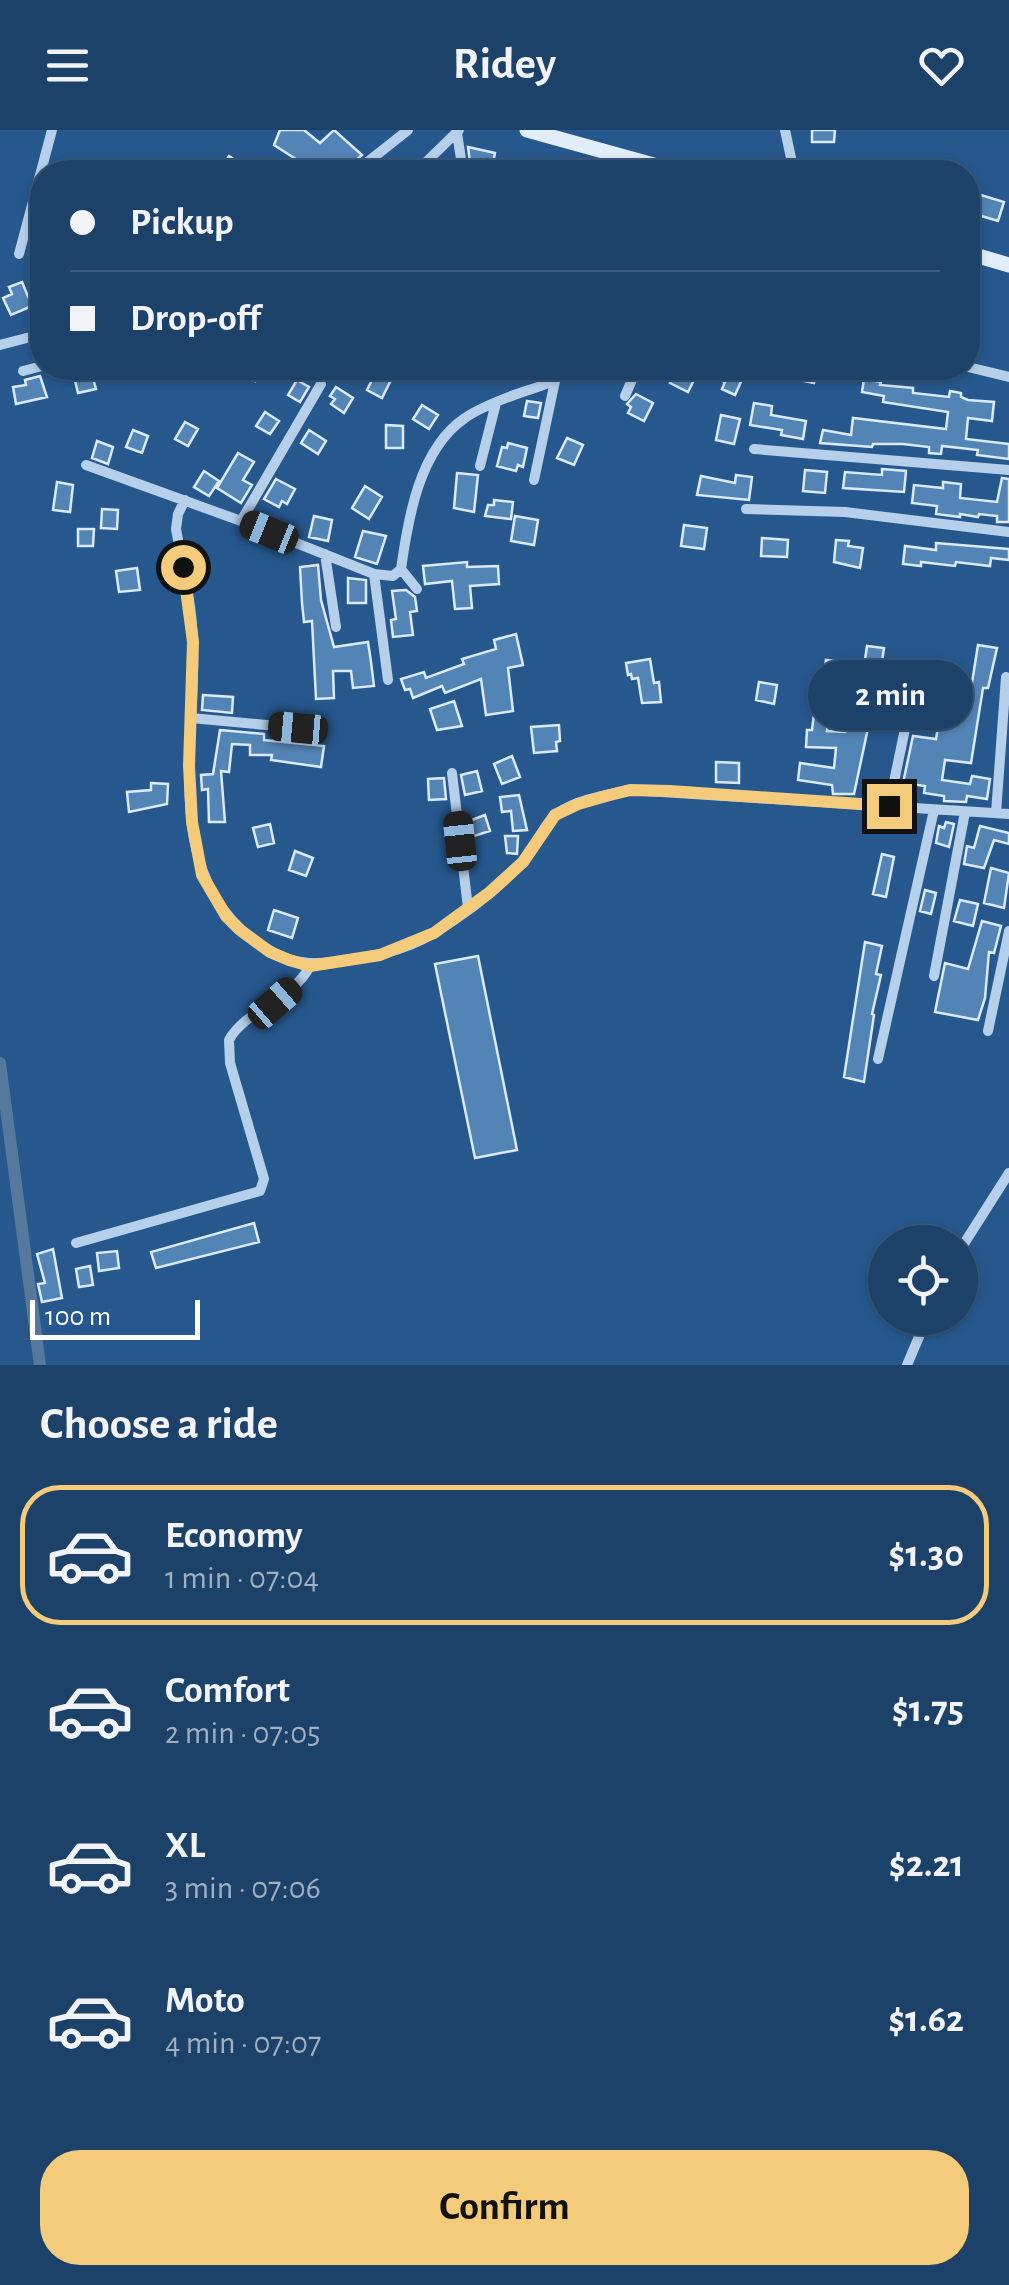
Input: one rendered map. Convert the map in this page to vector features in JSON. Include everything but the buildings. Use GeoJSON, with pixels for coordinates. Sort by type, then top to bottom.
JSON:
{"type":"FeatureCollection","features":[{"type":"Feature","properties":{"kind":"main road"},"geometry":{"type":"LineString","coordinates":[[527,130],[636,160]]}},
{"type":"Feature","properties":{"kind":"main road"},"geometry":{"type":"LineString","coordinates":[[980,257],[1009,265]]}},
{"type":"Feature","properties":{"kind":"street"},"geometry":{"type":"LineString","coordinates":[[44,160],[52,130]]}},
{"type":"Feature","properties":{"kind":"street"},"geometry":{"type":"LineString","coordinates":[[370,160],[408,130]]}},
{"type":"Feature","properties":{"kind":"street"},"geometry":{"type":"LineString","coordinates":[[785,130],[791,160]]}},
{"type":"Feature","properties":{"kind":"street"},"geometry":{"type":"LineString","coordinates":[[429,160],[458,132]]}},
{"type":"Feature","properties":{"kind":"street"},"geometry":{"type":"LineString","coordinates":[[458,132],[462,160]]}},
{"type":"Feature","properties":{"kind":"street"},"geometry":{"type":"LineString","coordinates":[[19,254],[30,213]]}},
{"type":"Feature","properties":{"kind":"street"},"geometry":{"type":"LineString","coordinates":[[0,345],[30,337]]}},
{"type":"Feature","properties":{"kind":"street"},"geometry":{"type":"LineString","coordinates":[[23,371],[30,369]]}},
{"type":"Feature","properties":{"kind":"street"},"geometry":{"type":"LineString","coordinates":[[980,370],[1009,377]]}},
{"type":"Feature","properties":{"kind":"street"},"geometry":{"type":"LineString","coordinates":[[625,396],[632,380]]}},
{"type":"Feature","properties":{"kind":"street"},"geometry":{"type":"LineString","coordinates":[[417,589],[401,569],[403,541],[427,465],[436,450],[468,416],[555,381]]}},
{"type":"Feature","properties":{"kind":"street"},"geometry":{"type":"LineString","coordinates":[[534,480],[555,381]]}},
{"type":"Feature","properties":{"kind":"street"},"geometry":{"type":"LineString","coordinates":[[242,521],[321,384]]}},
{"type":"Feature","properties":{"kind":"street"},"geometry":{"type":"LineString","coordinates":[[480,466],[496,403]]}},
{"type":"Feature","properties":{"kind":"street"},"geometry":{"type":"LineString","coordinates":[[754,448],[1009,470]]}},
{"type":"Feature","properties":{"kind":"street"},"geometry":{"type":"LineString","coordinates":[[86,465],[374,574],[393,576],[401,569]]}},
{"type":"Feature","properties":{"kind":"street"},"geometry":{"type":"LineString","coordinates":[[186,500],[176,529],[193,642],[192,822],[202,875],[226,916],[270,952],[310,966],[380,955],[409,946],[468,908],[523,862],[555,815],[578,804],[630,790],[1009,814]]}},
{"type":"Feature","properties":{"kind":"street"},"geometry":{"type":"LineString","coordinates":[[746,509],[845,512],[1009,532]]}},
{"type":"Feature","properties":{"kind":"street"},"geometry":{"type":"LineString","coordinates":[[325,554],[336,627]]}},
{"type":"Feature","properties":{"kind":"street"},"geometry":{"type":"LineString","coordinates":[[374,574],[388,680]]}},
{"type":"Feature","properties":{"kind":"street"},"geometry":{"type":"LineString","coordinates":[[996,814],[1006,677]]}},
{"type":"Feature","properties":{"kind":"street"},"geometry":{"type":"LineString","coordinates":[[191,718],[298,728]]}},
{"type":"Feature","properties":{"kind":"street"},"geometry":{"type":"LineString","coordinates":[[889,806],[906,724]]}},
{"type":"Feature","properties":{"kind":"street"},"geometry":{"type":"LineString","coordinates":[[452,773],[468,908]]}},
{"type":"Feature","properties":{"kind":"street"},"geometry":{"type":"LineString","coordinates":[[878,1059],[934,810]]}},
{"type":"Feature","properties":{"kind":"street"},"geometry":{"type":"LineString","coordinates":[[934,976],[965,812]]}},
{"type":"Feature","properties":{"kind":"street"},"geometry":{"type":"LineString","coordinates":[[988,1031],[1009,931]]}},
{"type":"Feature","properties":{"kind":"street"},"geometry":{"type":"LineString","coordinates":[[76,1243],[260,1191],[264,1179],[230,1064],[229,1040],[305,976],[310,966]]}},
{"type":"Feature","properties":{"kind":"street"},"geometry":{"type":"LineString","coordinates":[[976,1225],[1009,1172]]}},
{"type":"Feature","properties":{"kind":"street"},"geometry":{"type":"LineString","coordinates":[[907,1365],[920,1335]]}},
{"type":"Feature","properties":{"kind":"waterway"},"geometry":{"type":"LineString","coordinates":[[0,1063],[40,1365]]}},
{"type":"Feature","properties":{"kind":"route"},"geometry":{"type":"LineString","coordinates":[[183,567],[193,642],[189,766],[192,822],[202,875],[226,916],[240,930],[270,952],[289,960],[310,966],[380,955],[409,946],[434,933],[490,892],[523,862],[555,815],[606,796],[630,790],[670,791],[889,806]]}}]}
